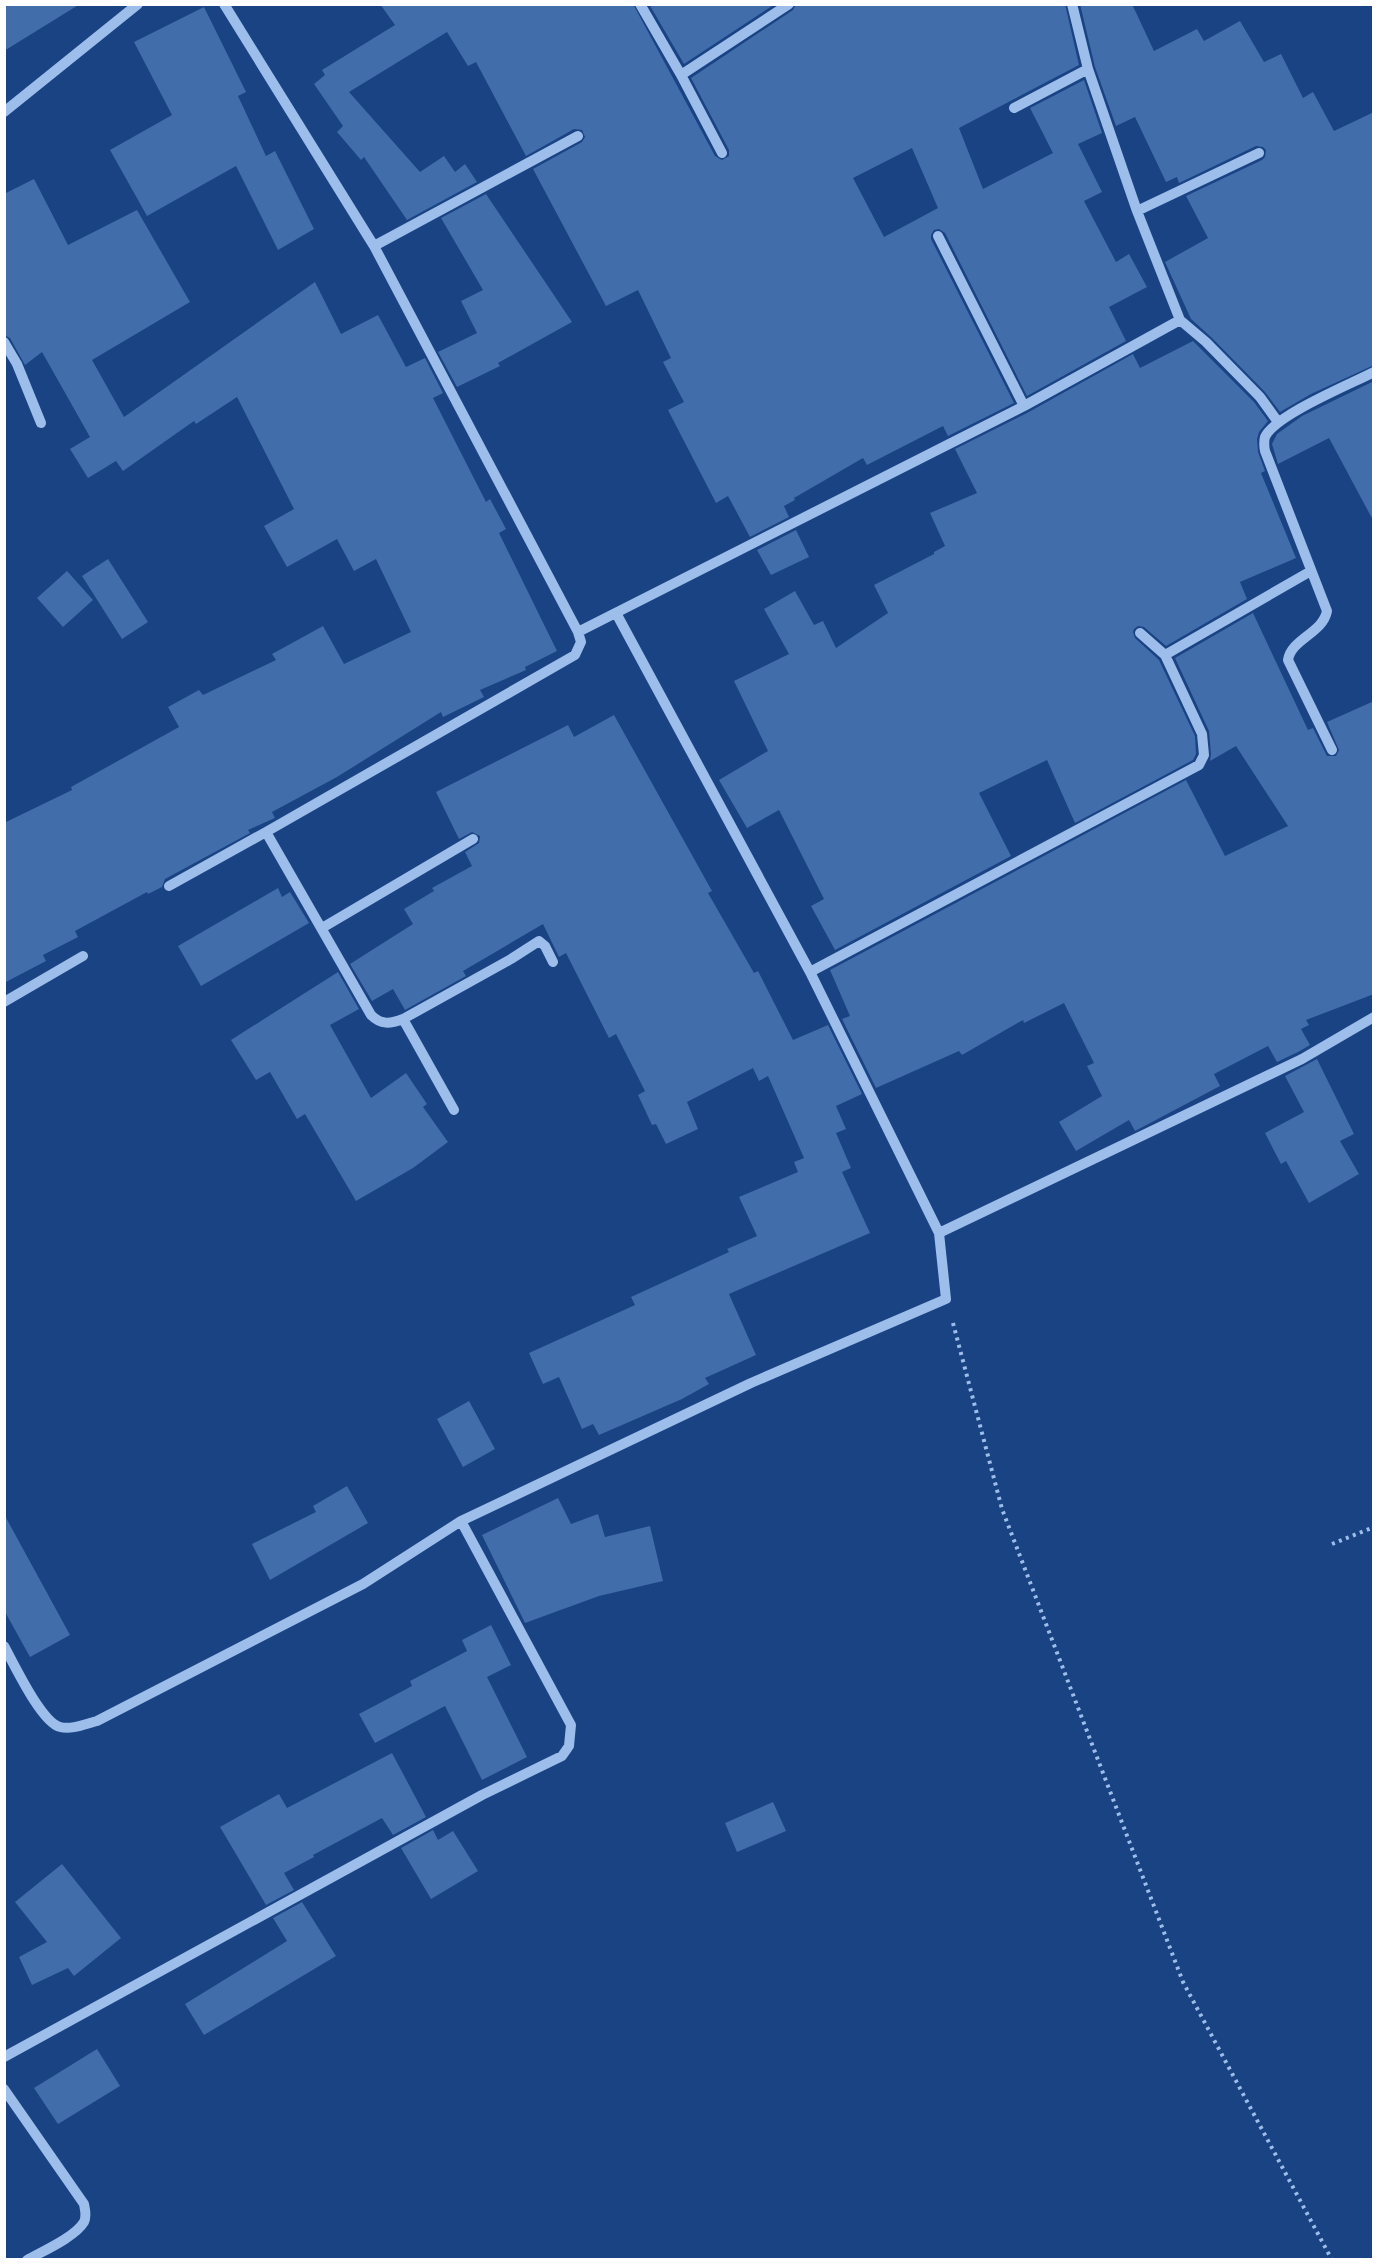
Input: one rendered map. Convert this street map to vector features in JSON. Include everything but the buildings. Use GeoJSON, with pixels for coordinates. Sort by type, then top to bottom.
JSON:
{"type":"FeatureCollection","features":[{"type":"Feature","properties":{"kind":"street"},"geometry":{"type":"LineString","coordinates":[[4,112],[138,4]]}},
{"type":"Feature","properties":{"kind":"street"},"geometry":{"type":"LineString","coordinates":[[169,886],[575,655],[580,642],[578,632],[374,246],[224,4]]}},
{"type":"Feature","properties":{"kind":"street"},"geometry":{"type":"LineString","coordinates":[[640,4],[722,153]]}},
{"type":"Feature","properties":{"kind":"street"},"geometry":{"type":"LineString","coordinates":[[681,75],[789,4]]}},
{"type":"Feature","properties":{"kind":"street"},"geometry":{"type":"LineString","coordinates":[[1072,4],[1088,69],[1137,211],[1180,320],[1206,342],[1260,397],[1278,422]]}},
{"type":"Feature","properties":{"kind":"street"},"geometry":{"type":"LineString","coordinates":[[1014,108],[1088,69]]}},
{"type":"Feature","properties":{"kind":"street"},"geometry":{"type":"LineString","coordinates":[[374,246],[578,136]]}},
{"type":"Feature","properties":{"kind":"street"},"geometry":{"type":"LineString","coordinates":[[1137,211],[1259,153]]}},
{"type":"Feature","properties":{"kind":"street"},"geometry":{"type":"LineString","coordinates":[[938,236],[1024,406]]}},
{"type":"Feature","properties":{"kind":"street"},"geometry":{"type":"LineString","coordinates":[[578,632],[1024,406],[1180,320]]}},
{"type":"Feature","properties":{"kind":"street"},"geometry":{"type":"LineString","coordinates":[[4,342],[17,364],[41,423]]}},
{"type":"Feature","properties":{"kind":"street"},"geometry":{"type":"LineString","coordinates":[[1332,750],[1288,660],[1290,652],[1326,618],[1327,611],[1264,451],[1265,437],[1278,422],[1374,372]]}},
{"type":"Feature","properties":{"kind":"street"},"geometry":{"type":"LineString","coordinates":[[1165,655],[1311,571]]}},
{"type":"Feature","properties":{"kind":"street"},"geometry":{"type":"LineString","coordinates":[[4,1646],[29,1692],[57,1726],[72,1728],[97,1721],[363,1584],[461,1521],[751,1383],[946,1299],[939,1233],[810,972],[616,613]]}},
{"type":"Feature","properties":{"kind":"street"},"geometry":{"type":"LineString","coordinates":[[810,972],[1199,765],[1204,755],[1202,734],[1165,655],[1140,633]]}},
{"type":"Feature","properties":{"kind":"street"},"geometry":{"type":"LineString","coordinates":[[266,832],[371,1015],[377,1021],[391,1023],[403,1019],[539,941],[545,946],[553,962]]}},
{"type":"Feature","properties":{"kind":"street"},"geometry":{"type":"LineString","coordinates":[[322,928],[472,839]]}},
{"type":"Feature","properties":{"kind":"street"},"geometry":{"type":"LineString","coordinates":[[4,1002],[83,956]]}},
{"type":"Feature","properties":{"kind":"street"},"geometry":{"type":"LineString","coordinates":[[939,1233],[1302,1059],[1374,1017]]}},
{"type":"Feature","properties":{"kind":"street"},"geometry":{"type":"LineString","coordinates":[[403,1019],[454,1110]]}},
{"type":"Feature","properties":{"kind":"street"},"geometry":{"type":"LineString","coordinates":[[4,2057],[483,1795],[562,1756],[569,1746],[571,1725],[461,1521]]}},
{"type":"Feature","properties":{"kind":"street"},"geometry":{"type":"LineString","coordinates":[[4,2089],[84,2204],[86,2214],[85,2221],[78,2230],[27,2259]]}},
{"type":"Feature","properties":{"kind":"path"},"geometry":{"type":"LineString","coordinates":[[946,1299],[1002,1509],[1183,1982],[1332,2259]]}},
{"type":"Feature","properties":{"kind":"path"},"geometry":{"type":"LineString","coordinates":[[1332,1544],[1374,1527]]}}]}
